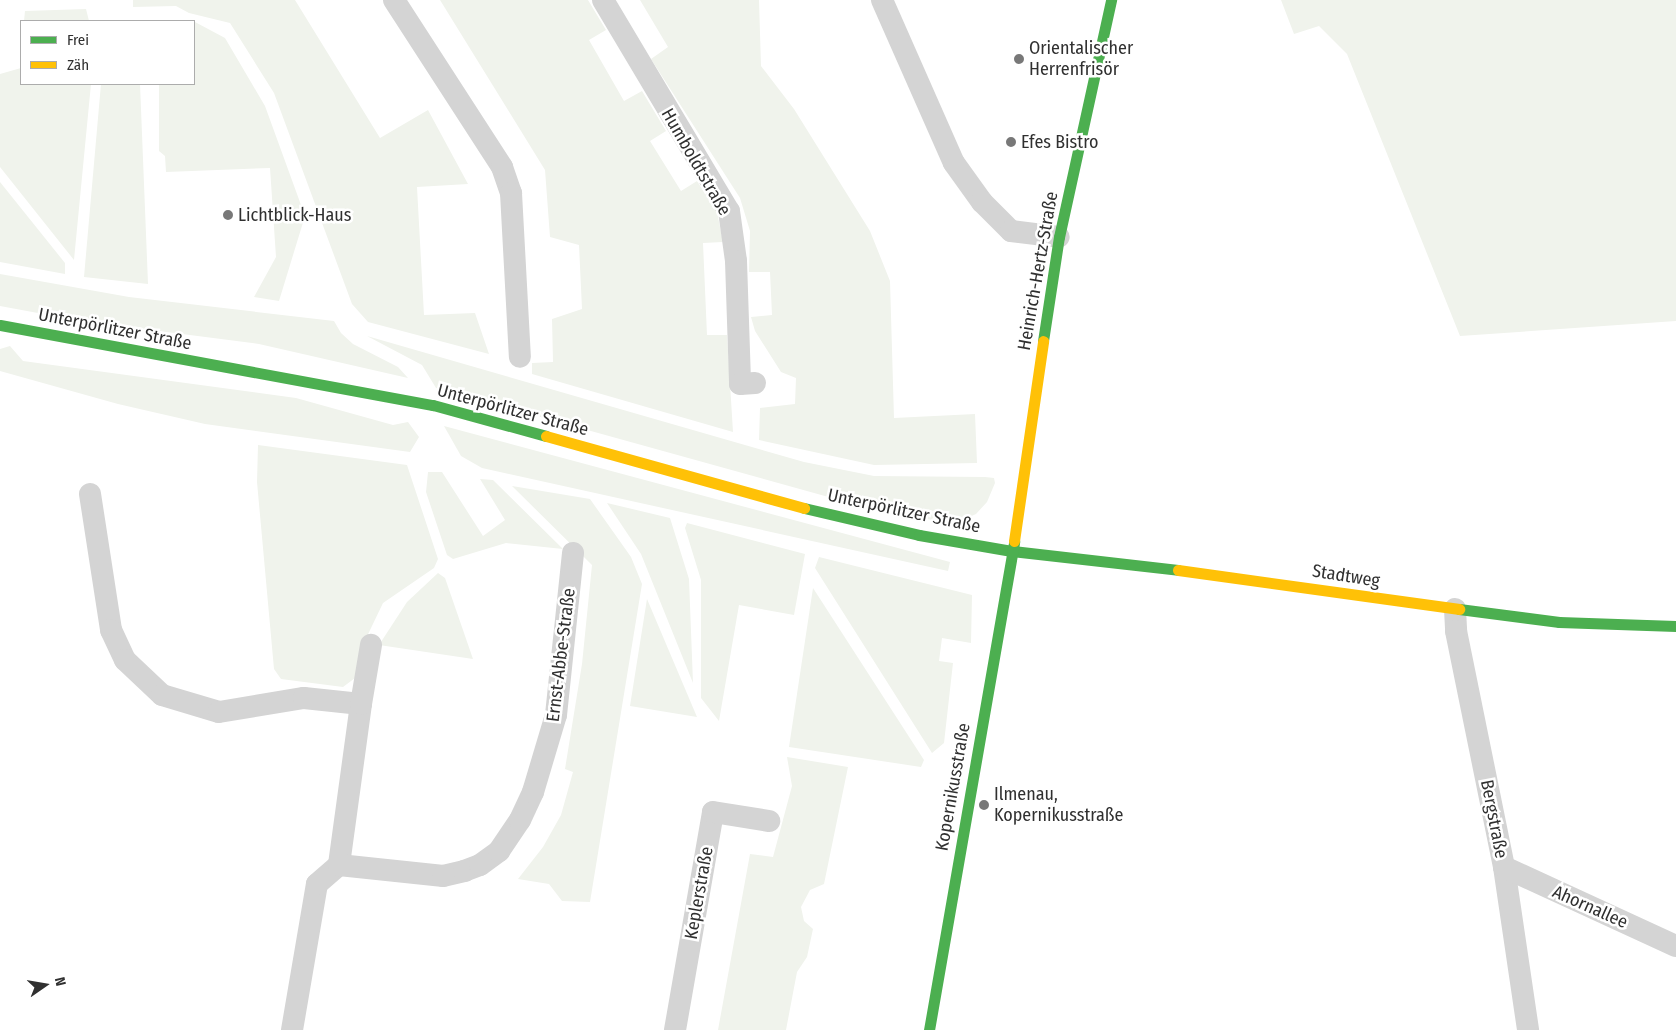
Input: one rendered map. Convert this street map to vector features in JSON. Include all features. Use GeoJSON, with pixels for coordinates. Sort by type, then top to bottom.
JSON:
{"type":"FeatureCollection","features":[{"type":"Feature","properties":{"kind":"street"},"geometry":{"type":"LineString","coordinates":[[394,0],[502,166],[511,193],[520,357]]}},
{"type":"Feature","properties":{"kind":"street","name":"Humboldtstraße"},"geometry":{"type":"LineString","coordinates":[[603,0],[729,211],[736,261],[740,384],[755,383]]}},
{"type":"Feature","properties":{"kind":"street"},"geometry":{"type":"LineString","coordinates":[[882,0],[954,163],[982,202],[1011,230],[1059,237]]}},
{"type":"Feature","properties":{"kind":"street","name":"Heinrich-Hertz-Straße"},"geometry":{"type":"LineString","coordinates":[[1012,551],[1059,237],[1111,0]]}},
{"type":"Feature","properties":{"kind":"street","name":"Unterpörlitzer Straße"},"geometry":{"type":"LineString","coordinates":[[0,325],[433,405],[801,507],[919,535],[1012,551]]}},
{"type":"Feature","properties":{"kind":"street"},"geometry":{"type":"LineString","coordinates":[[90,494],[111,630],[125,660],[162,695],[219,712],[304,698],[361,704]]}},
{"type":"Feature","properties":{"kind":"street","name":"Stadtweg"},"geometry":{"type":"LineString","coordinates":[[1012,551],[1222,575],[1559,622],[1676,626]]}},
{"type":"Feature","properties":{"kind":"street","name":"Kopernikusstraße"},"geometry":{"type":"LineString","coordinates":[[929,1030],[1012,551]]}},
{"type":"Feature","properties":{"kind":"street","name":"Ernst-Abbe-Straße"},"geometry":{"type":"LineString","coordinates":[[339,865],[443,876],[480,865],[499,851],[520,820],[533,792],[556,715],[573,553]]}},
{"type":"Feature","properties":{"kind":"street","name":"Bergstraße"},"geometry":{"type":"LineString","coordinates":[[1455,609],[1456,631],[1504,867],[1528,1030]]}},
{"type":"Feature","properties":{"kind":"street"},"geometry":{"type":"LineString","coordinates":[[292,1030],[317,884],[339,865],[371,645]]}},
{"type":"Feature","properties":{"kind":"street","name":"Keplerstraße"},"geometry":{"type":"LineString","coordinates":[[675,1030],[713,812],[769,821]]}},
{"type":"Feature","properties":{"kind":"street","name":"Ahornallee"},"geometry":{"type":"LineString","coordinates":[[1504,867],[1676,946]]}},
{"type":"Feature","properties":{"kind":"shaded area"},"geometry":{"type":"Polygon","coordinates":[[[133,0],[295,0],[380,138],[428,110],[468,184],[417,187],[424,315],[475,313],[489,354],[368,322],[352,304],[274,93],[230,23],[189,13],[176,6],[133,7],[133,0]]]}},
{"type":"Feature","properties":{"kind":"shaded area"},"geometry":{"type":"Polygon","coordinates":[[[440,0],[588,0],[606,30],[589,40],[624,101],[642,91],[666,131],[650,141],[681,191],[697,181],[717,212],[723,242],[703,243],[707,335],[727,335],[733,432],[532,374],[532,363],[553,362],[552,319],[582,309],[579,245],[550,237],[545,170],[440,0]]]}},
{"type":"Feature","properties":{"kind":"shaded area"},"geometry":{"type":"Polygon","coordinates":[[[640,0],[759,0],[761,66],[794,109],[870,231],[890,281],[894,418],[975,414],[977,463],[874,465],[759,440],[760,408],[795,404],[796,378],[781,372],[755,331],[751,317],[772,315],[770,272],[749,272],[750,231],[740,198],[651,59],[668,47],[640,0]]]}},
{"type":"Feature","properties":{"kind":"shaded area"},"geometry":{"type":"Polygon","coordinates":[[[1281,0],[1676,0],[1676,321],[1460,336],[1347,54],[1319,26],[1294,34],[1281,0]]]}},
{"type":"Feature","properties":{"kind":"shaded area"},"geometry":{"type":"Polygon","coordinates":[[[86,9],[89,20],[24,20],[25,11],[86,9]]]}},
{"type":"Feature","properties":{"kind":"shaded area"},"geometry":{"type":"Polygon","coordinates":[[[195,22],[225,38],[265,106],[305,216],[279,301],[254,297],[276,257],[270,168],[166,172],[165,156],[159,151],[159,85],[195,85],[195,22]]]}},
{"type":"Feature","properties":{"kind":"shaded area"},"geometry":{"type":"Polygon","coordinates":[[[20,68],[20,85],[91,85],[74,260],[0,167],[0,74],[20,68]]]}},
{"type":"Feature","properties":{"kind":"shaded area"},"geometry":{"type":"Polygon","coordinates":[[[101,85],[140,85],[148,284],[84,277],[101,85]]]}},
{"type":"Feature","properties":{"kind":"shaded area"},"geometry":{"type":"Polygon","coordinates":[[[0,182],[65,263],[65,274],[0,262],[0,182]]]}},
{"type":"Feature","properties":{"kind":"shaded area"},"geometry":{"type":"Polygon","coordinates":[[[0,274],[129,297],[334,321],[341,333],[353,344],[398,367],[408,378],[259,344],[81,321],[0,306],[0,274]]]}},
{"type":"Feature","properties":{"kind":"shaded area"},"geometry":{"type":"Polygon","coordinates":[[[367,336],[804,462],[874,476],[985,477],[994,478],[995,483],[987,502],[976,514],[954,524],[868,508],[436,388],[422,365],[367,336]]]}},
{"type":"Feature","properties":{"kind":"shaded area"},"geometry":{"type":"Polygon","coordinates":[[[10,346],[23,361],[296,398],[393,425],[408,422],[419,437],[410,452],[205,424],[118,404],[0,371],[0,349],[10,346]]]}},
{"type":"Feature","properties":{"kind":"shaded area"},"geometry":{"type":"Polygon","coordinates":[[[444,426],[950,562],[948,571],[482,468],[461,456],[444,426]]]}},
{"type":"Feature","properties":{"kind":"shaded area"},"geometry":{"type":"Polygon","coordinates":[[[258,445],[407,465],[438,559],[434,568],[383,603],[360,651],[355,678],[343,687],[281,679],[274,669],[257,482],[258,445]]]}},
{"type":"Feature","properties":{"kind":"shaded area"},"geometry":{"type":"Polygon","coordinates":[[[428,472],[442,472],[483,536],[505,520],[480,479],[493,480],[563,549],[506,543],[453,559],[447,555],[426,492],[428,472]]]}},
{"type":"Feature","properties":{"kind":"shaded area"},"geometry":{"type":"Polygon","coordinates":[[[512,486],[590,499],[631,557],[642,584],[590,902],[562,901],[549,884],[518,879],[543,847],[561,815],[573,772],[565,769],[582,664],[592,565],[512,486]]]}},
{"type":"Feature","properties":{"kind":"shaded area"},"geometry":{"type":"Polygon","coordinates":[[[607,503],[670,518],[689,579],[693,683],[641,554],[607,503]]]}},
{"type":"Feature","properties":{"kind":"shaded area"},"geometry":{"type":"Polygon","coordinates":[[[687,523],[805,554],[794,615],[739,605],[719,721],[701,698],[701,580],[685,528],[687,523]]]}},
{"type":"Feature","properties":{"kind":"shaded area"},"geometry":{"type":"Polygon","coordinates":[[[819,557],[972,595],[971,643],[942,638],[939,661],[953,663],[944,743],[932,753],[815,568],[819,557]]]}},
{"type":"Feature","properties":{"kind":"shaded area"},"geometry":{"type":"Polygon","coordinates":[[[438,573],[445,578],[473,659],[379,645],[407,602],[438,573]]]}},
{"type":"Feature","properties":{"kind":"shaded area"},"geometry":{"type":"Polygon","coordinates":[[[813,588],[924,760],[921,767],[789,747],[813,588]]]}},
{"type":"Feature","properties":{"kind":"shaded area"},"geometry":{"type":"Polygon","coordinates":[[[647,599],[697,717],[630,706],[647,599]]]}},
{"type":"Feature","properties":{"kind":"shaded area"},"geometry":{"type":"Polygon","coordinates":[[[787,757],[848,767],[824,884],[810,890],[801,907],[804,921],[813,929],[807,957],[797,972],[786,1030],[718,1030],[750,854],[773,857],[792,786],[787,757]]]}},
{"type":"Feature","properties":{"kind":"traffic: fast"},"geometry":{"type":"LineString","coordinates":[[1043,341],[1059,237],[1111,0]]}},
{"type":"Feature","properties":{"kind":"traffic: fast"},"geometry":{"type":"LineString","coordinates":[[0,325],[433,405],[546,436]]}},
{"type":"Feature","properties":{"kind":"traffic: fast"},"geometry":{"type":"LineString","coordinates":[[804,508],[919,535],[1012,551],[1178,570]]}},
{"type":"Feature","properties":{"kind":"traffic: fast"},"geometry":{"type":"LineString","coordinates":[[929,1030],[1014,541]]}},
{"type":"Feature","properties":{"kind":"traffic: fast"},"geometry":{"type":"LineString","coordinates":[[1459,609],[1559,622],[1676,626]]}},
{"type":"Feature","properties":{"kind":"traffic: slow"},"geometry":{"type":"LineString","coordinates":[[1014,541],[1043,341]]}},
{"type":"Feature","properties":{"kind":"traffic: slow"},"geometry":{"type":"LineString","coordinates":[[546,436],[804,508]]}},
{"type":"Feature","properties":{"kind":"traffic: slow"},"geometry":{"type":"LineString","coordinates":[[1178,570],[1459,609]]}},
{"type":"Feature","properties":{"kind":"place","name":"Orientalischer Herrenfrisör"},"geometry":{"type":"Point","coordinates":[1019,59]}},
{"type":"Feature","properties":{"kind":"place","name":"Efes Bistro"},"geometry":{"type":"Point","coordinates":[1011,142]}},
{"type":"Feature","properties":{"kind":"place","name":"Lichtblick-Haus"},"geometry":{"type":"Point","coordinates":[228,215]}},
{"type":"Feature","properties":{"kind":"place","name":"Ilmenau, Kopernikusstraße"},"geometry":{"type":"Point","coordinates":[984,805]}}]}
